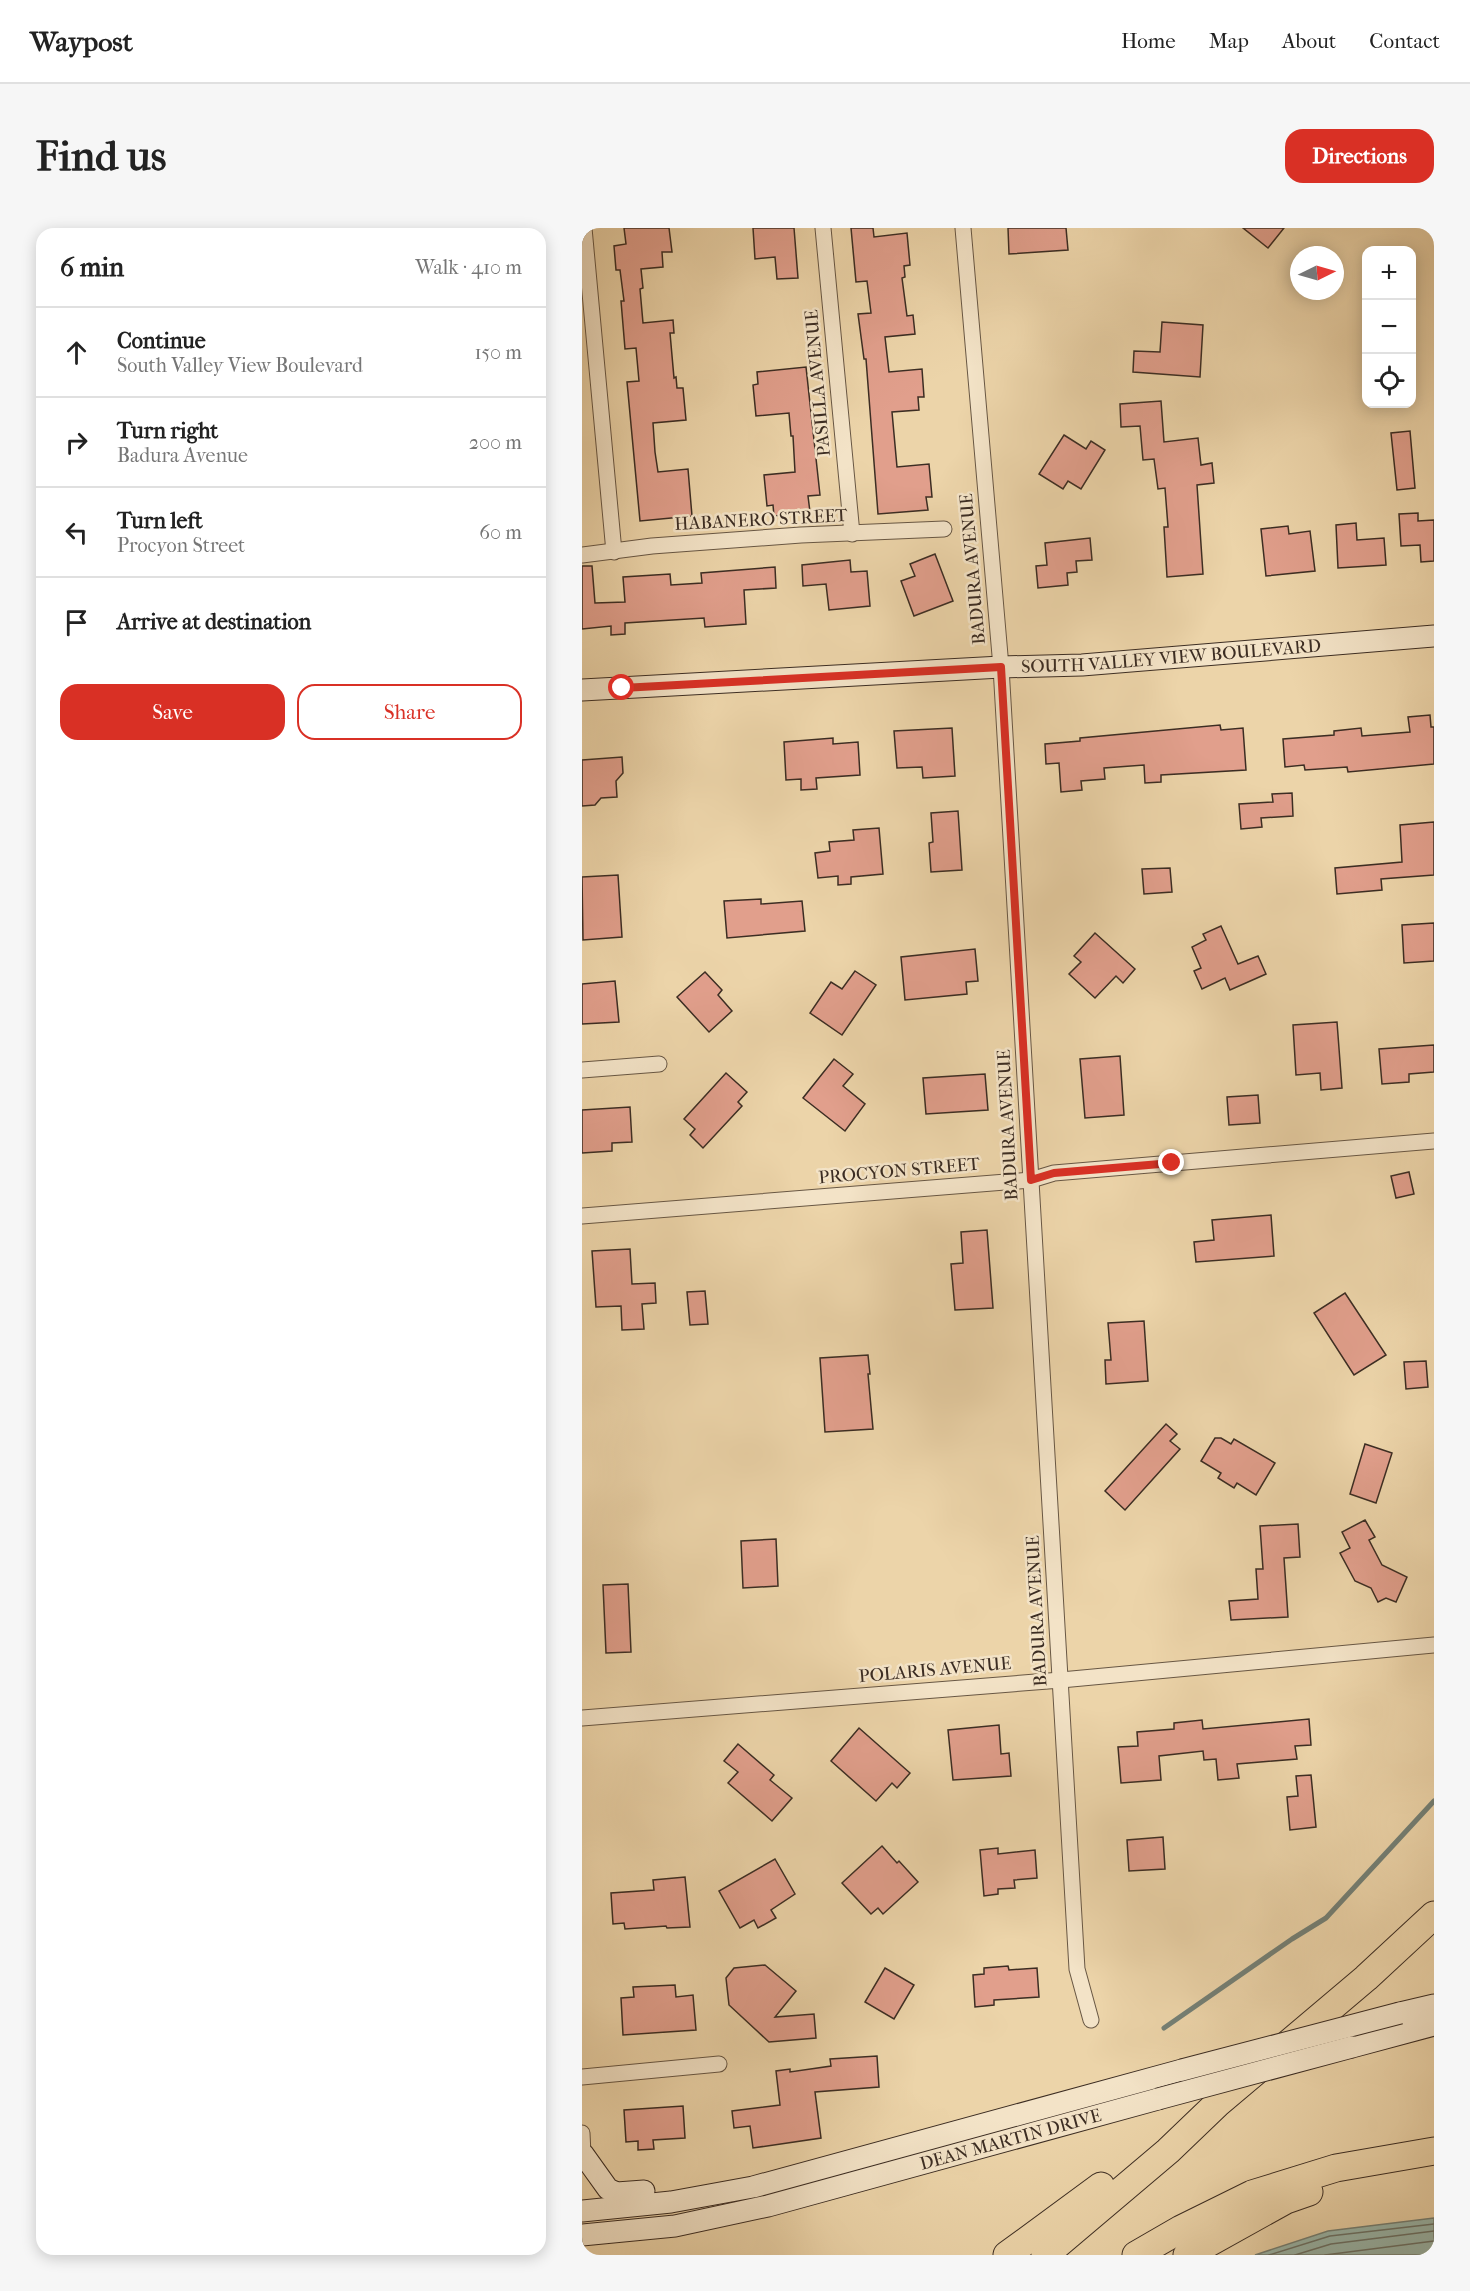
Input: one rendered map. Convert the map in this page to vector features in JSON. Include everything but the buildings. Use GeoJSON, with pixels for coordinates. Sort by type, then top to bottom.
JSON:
{"type":"FeatureCollection","features":[{"type":"Feature","properties":{"kind":"highway"},"geometry":{"type":"LineString","coordinates":[[1045,2255],[1168,2151],[1217,2104],[1366,1978],[1434,1915]]}},
{"type":"Feature","properties":{"kind":"highway"},"geometry":{"type":"LineString","coordinates":[[1007,2255],[1217,2104]]}},
{"type":"Feature","properties":{"kind":"highway"},"geometry":{"type":"LineString","coordinates":[[1136,2255],[1252,2193],[1336,2168],[1434,2151]]}},
{"type":"Feature","properties":{"kind":"highway"},"geometry":{"type":"LineString","coordinates":[[1187,2255],[1286,2200],[1345,2180],[1382,2160]]}},
{"type":"Feature","properties":{"kind":"main road","name":"SOUTH VALLEY VIEW BOULEVARD"},"geometry":{"type":"LineString","coordinates":[[582,690],[1001,667],[1082,665],[1434,636]]}},
{"type":"Feature","properties":{"kind":"main road","name":"DEAN MARTIN DRIVE"},"geometry":{"type":"LineString","coordinates":[[582,2211],[708,2197],[764,2184],[1182,2070],[1434,2005]]}},
{"type":"Feature","properties":{"kind":"main road","name":"DEAN MARTIN DRIVE"},"geometry":{"type":"LineString","coordinates":[[582,2235],[675,2226],[768,2206],[1434,2025]]}},
{"type":"Feature","properties":{"kind":"main road"},"geometry":{"type":"LineString","coordinates":[[582,2148],[604,2184],[617,2193],[646,2191],[708,2197]]}},
{"type":"Feature","properties":{"kind":"street"},"geometry":{"type":"LineString","coordinates":[[584,228],[614,552]]}},
{"type":"Feature","properties":{"kind":"street","name":"PASILLA AVENUE"},"geometry":{"type":"LineString","coordinates":[[823,228],[852,534]]}},
{"type":"Feature","properties":{"kind":"street","name":"BADURA AVENUE"},"geometry":{"type":"LineString","coordinates":[[963,228],[1001,667],[1077,1969],[1091,2020]]}},
{"type":"Feature","properties":{"kind":"street","name":"HABANERO STREET"},"geometry":{"type":"LineString","coordinates":[[582,555],[652,546],[801,535],[944,530]]}},
{"type":"Feature","properties":{"kind":"street"},"geometry":{"type":"LineString","coordinates":[[582,1070],[658,1065]]}},
{"type":"Feature","properties":{"kind":"street","name":"PROCYON STREET"},"geometry":{"type":"LineString","coordinates":[[582,1216],[1031,1180],[1054,1173],[1434,1141]]}},
{"type":"Feature","properties":{"kind":"street","name":"POLARIS AVENUE"},"geometry":{"type":"LineString","coordinates":[[582,1718],[1061,1680],[1434,1645]]}},
{"type":"Feature","properties":{"kind":"street"},"geometry":{"type":"LineString","coordinates":[[582,2077],[718,2064]]}},
{"type":"Feature","properties":{"kind":"water"},"geometry":{"type":"Polygon","coordinates":[[[1434,2218],[1434,2255],[1255,2255],[1328,2231],[1434,2218]]]}},
{"type":"Feature","properties":{"kind":"waterway"},"geometry":{"type":"LineString","coordinates":[[1164,2028],[1326,1918],[1434,1801]]}},
{"type":"Feature","properties":{"kind":"route"},"geometry":{"type":"LineString","coordinates":[[622,688],[1001,667],[1031,1180],[1054,1173],[1172,1163]]}}]}
